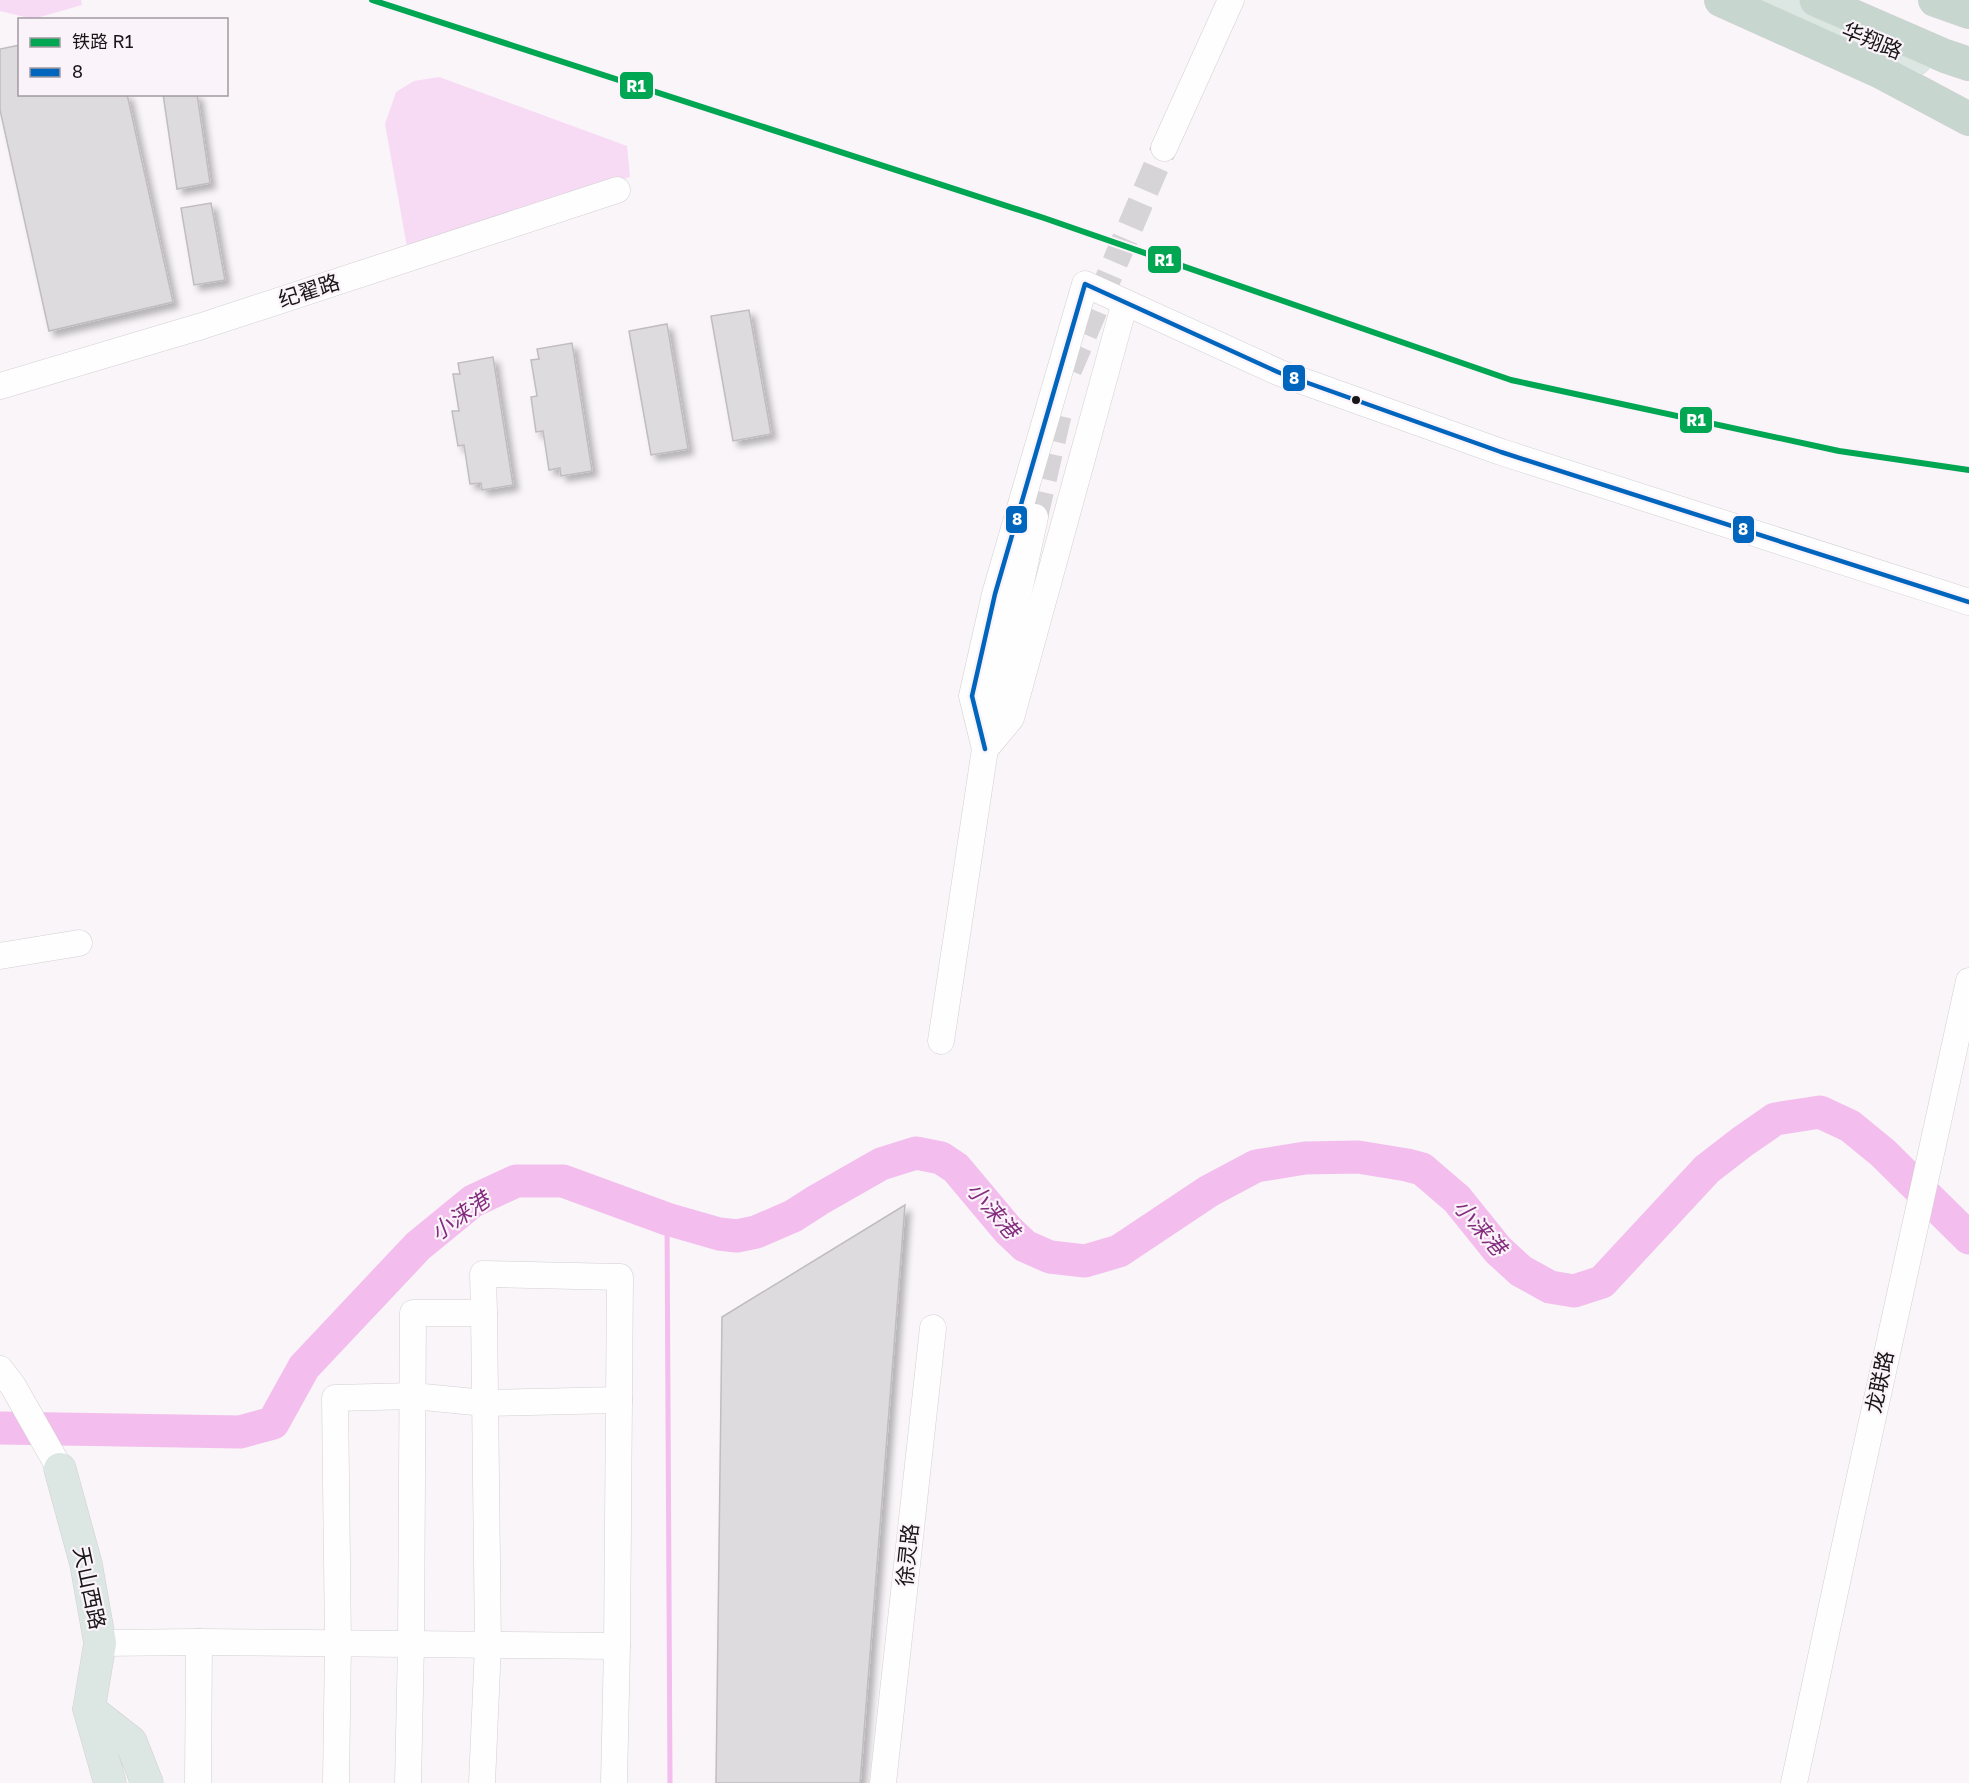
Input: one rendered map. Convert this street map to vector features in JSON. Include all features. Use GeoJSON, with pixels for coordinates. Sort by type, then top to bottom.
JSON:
{"type":"FeatureCollection","features":[{"type":"Feature","properties":{"kind":"highway"},"geometry":{"type":"LineString","coordinates":[[1721,0],[1881,72],[1969,119]]}},
{"type":"Feature","properties":{"kind":"highway"},"geometry":{"type":"LineString","coordinates":[[1816,0],[1945,56],[1969,64]]}},
{"type":"Feature","properties":{"kind":"highway"},"geometry":{"type":"LineString","coordinates":[[1935,0],[1969,12]]}},
{"type":"Feature","properties":{"kind":"main road","name":"华翔路"},"geometry":{"type":"LineString","coordinates":[[1776,0],[1875,44],[1969,79]]}},
{"type":"Feature","properties":{"kind":"main road","name":"天山西路"},"geometry":{"type":"LineString","coordinates":[[60,1469],[86,1564],[100,1643],[88,1709],[110,1783]]}},
{"type":"Feature","properties":{"kind":"main road"},"geometry":{"type":"LineString","coordinates":[[88,1709],[131,1742],[147,1783]]}},
{"type":"Feature","properties":{"kind":"street"},"geometry":{"type":"LineString","coordinates":[[1164,148],[1231,0]]}},
{"type":"Feature","properties":{"kind":"street","name":"纪翟路"},"geometry":{"type":"LineString","coordinates":[[0,386],[202,326],[616,190]]}},
{"type":"Feature","properties":{"kind":"street"},"geometry":{"type":"LineString","coordinates":[[985,749],[972,696],[995,594],[1085,284],[1280,373],[1501,452],[1969,602]]}},
{"type":"Feature","properties":{"kind":"street"},"geometry":{"type":"LineString","coordinates":[[985,749],[1011,718],[1125,302]]}},
{"type":"Feature","properties":{"kind":"street"},"geometry":{"type":"LineString","coordinates":[[941,1041],[985,749],[1035,517]]}},
{"type":"Feature","properties":{"kind":"street"},"geometry":{"type":"LineString","coordinates":[[0,956],[79,943]]}},
{"type":"Feature","properties":{"kind":"street","name":"龙联路"},"geometry":{"type":"LineString","coordinates":[[1794,1783],[1969,981]]}},
{"type":"Feature","properties":{"kind":"street"},"geometry":{"type":"LineString","coordinates":[[482,1783],[488,1644],[483,1274],[620,1276],[614,1783]]}},
{"type":"Feature","properties":{"kind":"street"},"geometry":{"type":"LineString","coordinates":[[408,1783],[413,1313],[484,1313]]}},
{"type":"Feature","properties":{"kind":"street","name":"徐灵路"},"geometry":{"type":"LineString","coordinates":[[883,1783],[933,1328]]}},
{"type":"Feature","properties":{"kind":"street"},"geometry":{"type":"LineString","coordinates":[[7,1377],[60,1469]]}},
{"type":"Feature","properties":{"kind":"street"},"geometry":{"type":"LineString","coordinates":[[336,1783],[338,1643],[335,1398],[413,1396],[485,1403],[619,1400]]}},
{"type":"Feature","properties":{"kind":"street"},"geometry":{"type":"LineString","coordinates":[[198,1783],[199,1642]]}},
{"type":"Feature","properties":{"kind":"street"},"geometry":{"type":"LineString","coordinates":[[100,1643],[617,1646]]}},
{"type":"Feature","properties":{"kind":"shaded area"},"geometry":{"type":"Polygon","coordinates":[[[0,0],[81,0],[82,5],[36,18],[0,11],[0,0]]]}},
{"type":"Feature","properties":{"kind":"shaded area"},"geometry":{"type":"Polygon","coordinates":[[[439,77],[627,146],[630,177],[407,247],[385,124],[396,92],[414,81],[439,77]]]}},
{"type":"Feature","properties":{"kind":"building"},"geometry":{"type":"Polygon","coordinates":[[[18,45],[18,96],[127,96],[173,302],[49,331],[0,110],[0,49],[18,45]]]}},
{"type":"Feature","properties":{"kind":"building"},"geometry":{"type":"Polygon","coordinates":[[[163,96],[197,96],[210,183],[177,189],[163,96]]]}},
{"type":"Feature","properties":{"kind":"building"},"geometry":{"type":"Polygon","coordinates":[[[211,203],[225,280],[194,285],[181,208],[211,203]]]}},
{"type":"Feature","properties":{"kind":"building"},"geometry":{"type":"Polygon","coordinates":[[[749,310],[771,434],[733,441],[711,316],[749,310]]]}},
{"type":"Feature","properties":{"kind":"building"},"geometry":{"type":"Polygon","coordinates":[[[667,324],[688,449],[651,455],[629,331],[667,324]]]}},
{"type":"Feature","properties":{"kind":"building"},"geometry":{"type":"Polygon","coordinates":[[[572,343],[592,471],[561,476],[560,468],[549,470],[543,431],[536,432],[531,397],[537,396],[531,360],[539,359],[537,349],[572,343]]]}},
{"type":"Feature","properties":{"kind":"building"},"geometry":{"type":"Polygon","coordinates":[[[493,357],[513,485],[482,490],[481,483],[470,484],[464,445],[458,446],[452,411],[459,411],[453,374],[460,374],[458,363],[493,357]]]}},
{"type":"Feature","properties":{"kind":"building"},"geometry":{"type":"Polygon","coordinates":[[[905,1205],[860,1783],[716,1783],[722,1317],[905,1205]]]}},
{"type":"Feature","properties":{"kind":"waterway","name":"小涞港"},"geometry":{"type":"LineString","coordinates":[[0,1428],[240,1432],[273,1423],[304,1367],[418,1246],[473,1201],[516,1181],[563,1181],[667,1219],[719,1234],[737,1236],[756,1232],[793,1216],[881,1164],[916,1153],[941,1158],[956,1168],[1008,1230],[1025,1246],[1050,1257],[1085,1261],[1119,1251],[1209,1191],[1256,1166],[1305,1158],[1358,1157],[1422,1169],[1457,1199],[1498,1250],[1521,1271],[1550,1287],[1574,1291],[1602,1282],[1707,1169],[1742,1142],[1775,1119],[1820,1112],[1850,1126],[1883,1153],[1969,1238]]}},
{"type":"Feature","properties":{"kind":"waterway"},"geometry":{"type":"LineString","coordinates":[[667,1219],[670,1783]]}},
{"type":"Feature","properties":{"kind":"tunnel"},"geometry":{"type":"LineString","coordinates":[[1069,370],[1164,148]]}},
{"type":"Feature","properties":{"kind":"tunnel"},"geometry":{"type":"LineString","coordinates":[[1035,517],[1060,409]]}},
{"type":"Feature","properties":{"kind":"rail line","name":"R1"},"geometry":{"type":"LineString","coordinates":[[372,0],[1044,218],[1511,380],[1839,451],[1969,470]]}},
{"type":"Feature","properties":{"kind":"transit line","name":"8"},"geometry":{"type":"LineString","coordinates":[[985,749],[972,696],[995,594],[1085,284],[1280,373],[1501,452],[1969,602]]}}]}
